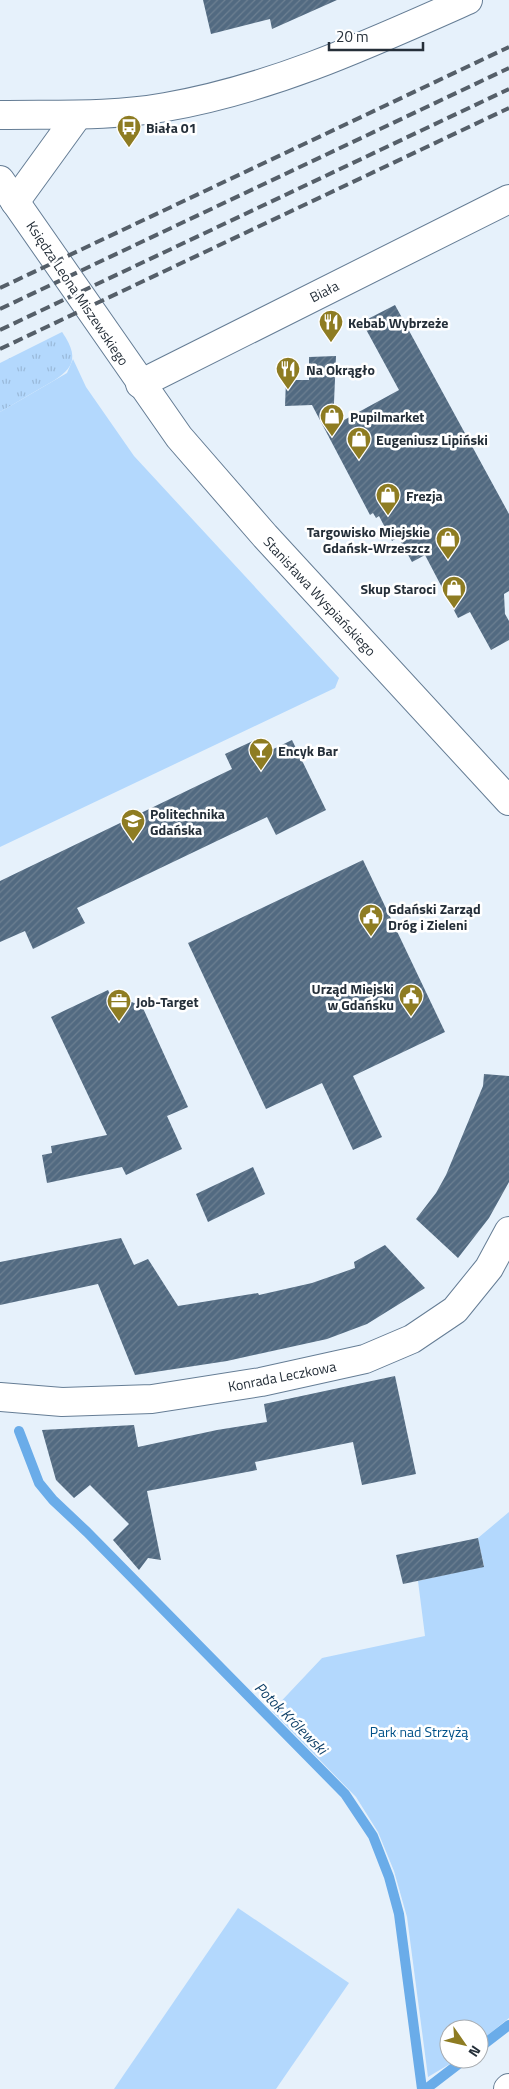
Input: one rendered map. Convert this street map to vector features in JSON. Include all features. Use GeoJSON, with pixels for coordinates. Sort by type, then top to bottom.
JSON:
{"type":"FeatureCollection","features":[{"type":"Feature","properties":{"kind":"street"},"geometry":{"type":"LineString","coordinates":[[0,115],[78,116],[165,107],[271,82],[323,64],[468,0]]}},
{"type":"Feature","properties":{"kind":"street","name":"Księdza Leona Miszewskiego"},"geometry":{"type":"LineString","coordinates":[[78,116],[8,191],[140,384]]}},
{"type":"Feature","properties":{"kind":"street","name":"Biała"},"geometry":{"type":"LineString","coordinates":[[140,384],[509,199]]}},
{"type":"Feature","properties":{"kind":"street","name":"Stanisława Wyspiańskiego"},"geometry":{"type":"LineString","coordinates":[[140,384],[220,486],[509,801]]}},
{"type":"Feature","properties":{"kind":"street","name":"Konrada Leczkowa"},"geometry":{"type":"LineString","coordinates":[[0,1397],[62,1402],[152,1399],[260,1382],[365,1359],[412,1339],[456,1310],[489,1268],[509,1231]]}},
{"type":"Feature","properties":{"kind":"green space"},"geometry":{"type":"Polygon","coordinates":[[[62,332],[72,352],[70,366],[59,377],[0,412],[0,363],[62,332]]]}},
{"type":"Feature","properties":{"kind":"green space"},"geometry":{"type":"Polygon","coordinates":[[[73,359],[86,387],[134,456],[339,678],[335,688],[0,847],[0,412],[67,373],[73,359]]]}},
{"type":"Feature","properties":{"kind":"green space","name":"Park nad Strzyżą"},"geometry":{"type":"Polygon","coordinates":[[[509,1512],[509,2018],[489,2034],[489,2019],[439,2019],[439,2069],[441,2069],[428,2077],[407,1917],[394,1871],[378,1832],[356,1797],[272,1711],[322,1658],[425,1636],[418,1581],[484,1566],[478,1538],[509,1512]]]}},
{"type":"Feature","properties":{"kind":"green space"},"geometry":{"type":"Polygon","coordinates":[[[238,1908],[349,1983],[276,2089],[114,2089],[238,1908]]]}},
{"type":"Feature","properties":{"kind":"building"},"geometry":{"type":"Polygon","coordinates":[[[203,0],[337,0],[272,29],[270,19],[211,34],[203,0]]]}},
{"type":"Feature","properties":{"kind":"building"},"geometry":{"type":"Polygon","coordinates":[[[395,305],[509,514],[509,591],[504,594],[505,614],[509,621],[509,640],[491,650],[470,612],[458,618],[425,555],[412,562],[398,537],[392,541],[379,516],[376,518],[373,513],[370,515],[312,405],[285,406],[286,380],[309,380],[309,357],[336,356],[333,426],[399,390],[362,322],[395,305]]]}},
{"type":"Feature","properties":{"kind":"building","name":"Politechnika Gdańska"},"geometry":{"type":"Polygon","coordinates":[[[259,738],[265,753],[292,740],[326,810],[276,835],[267,817],[77,908],[85,923],[33,949],[25,931],[0,942],[0,881],[232,769],[225,754],[259,738]]]}},
{"type":"Feature","properties":{"kind":"building"},"geometry":{"type":"Polygon","coordinates":[[[363,860],[445,1032],[353,1076],[382,1137],[353,1150],[322,1083],[266,1109],[188,943],[363,860]]]}},
{"type":"Feature","properties":{"kind":"building"},"geometry":{"type":"Polygon","coordinates":[[[108,990],[116,1007],[129,1001],[142,1006],[188,1107],[167,1116],[182,1149],[126,1175],[122,1167],[47,1183],[42,1155],[52,1153],[51,1146],[107,1135],[51,1017],[108,990]]]}},
{"type":"Feature","properties":{"kind":"building"},"geometry":{"type":"Polygon","coordinates":[[[484,1074],[509,1076],[509,1182],[489,1218],[458,1258],[416,1219],[436,1193],[446,1175],[483,1086],[484,1074]]]}},
{"type":"Feature","properties":{"kind":"building"},"geometry":{"type":"Polygon","coordinates":[[[253,1167],[265,1194],[208,1222],[196,1194],[253,1167]]]}},
{"type":"Feature","properties":{"kind":"building"},"geometry":{"type":"Polygon","coordinates":[[[121,1238],[134,1265],[148,1259],[178,1306],[258,1293],[259,1295],[312,1283],[355,1268],[354,1262],[385,1245],[425,1288],[367,1324],[327,1339],[227,1361],[135,1375],[98,1284],[0,1305],[0,1262],[121,1238]]]}},
{"type":"Feature","properties":{"kind":"building"},"geometry":{"type":"Polygon","coordinates":[[[395,1376],[416,1474],[362,1485],[353,1442],[255,1462],[257,1470],[147,1491],[161,1560],[148,1558],[139,1570],[113,1540],[129,1524],[90,1485],[74,1498],[56,1480],[42,1430],[134,1425],[138,1447],[217,1430],[267,1422],[264,1404],[395,1376]]]}},
{"type":"Feature","properties":{"kind":"building"},"geometry":{"type":"Polygon","coordinates":[[[478,1538],[484,1567],[403,1584],[396,1555],[478,1538]]]}},
{"type":"Feature","properties":{"kind":"waterway","name":"Potok Królewski"},"geometry":{"type":"LineString","coordinates":[[19,1431],[39,1483],[53,1500],[87,1532],[345,1794],[373,1836],[389,1877],[399,1914],[422,2089]]}},
{"type":"Feature","properties":{"kind":"waterway"},"geometry":{"type":"LineString","coordinates":[[489,2040],[509,2025]]}},
{"type":"Feature","properties":{"kind":"waterway"},"geometry":{"type":"LineString","coordinates":[[426,2089],[452,2069]]}},
{"type":"Feature","properties":{"kind":"railway"},"geometry":{"type":"LineString","coordinates":[[0,288],[509,47]]}},
{"type":"Feature","properties":{"kind":"railway"},"geometry":{"type":"LineString","coordinates":[[0,309],[509,68]]}},
{"type":"Feature","properties":{"kind":"railway"},"geometry":{"type":"LineString","coordinates":[[0,330],[509,89]]}},
{"type":"Feature","properties":{"kind":"railway"},"geometry":{"type":"LineString","coordinates":[[0,349],[509,108]]}},
{"type":"Feature","properties":{"kind":"place","name":"Biała 01"},"geometry":{"type":"Point","coordinates":[129,148]}},
{"type":"Feature","properties":{"kind":"place","name":"Kebab Wybrzeże"},"geometry":{"type":"Point","coordinates":[331,343]}},
{"type":"Feature","properties":{"kind":"place","name":"Na Okrągło"},"geometry":{"type":"Point","coordinates":[288,390]}},
{"type":"Feature","properties":{"kind":"place","name":"Pupilmarket"},"geometry":{"type":"Point","coordinates":[332,437]}},
{"type":"Feature","properties":{"kind":"place","name":"Eugeniusz Lipiński"},"geometry":{"type":"Point","coordinates":[359,460]}},
{"type":"Feature","properties":{"kind":"place","name":"Frezja"},"geometry":{"type":"Point","coordinates":[388,516]}},
{"type":"Feature","properties":{"kind":"place","name":"Targowisko Miejskie Gdańsk-Wrzeszcz"},"geometry":{"type":"Point","coordinates":[448,560]}},
{"type":"Feature","properties":{"kind":"place","name":"Skup Staroci"},"geometry":{"type":"Point","coordinates":[454,609]}},
{"type":"Feature","properties":{"kind":"place","name":"Encyk Bar"},"geometry":{"type":"Point","coordinates":[261,771]}},
{"type":"Feature","properties":{"kind":"place","name":"Politechnika Gdańska"},"geometry":{"type":"Point","coordinates":[133,842]}},
{"type":"Feature","properties":{"kind":"place","name":"Gdański Zarząd Dróg i Zieleni"},"geometry":{"type":"Point","coordinates":[371,937]}},
{"type":"Feature","properties":{"kind":"place","name":"Urząd Miejski w Gdańsku"},"geometry":{"type":"Point","coordinates":[411,1017]}},
{"type":"Feature","properties":{"kind":"place","name":"Job-Target"},"geometry":{"type":"Point","coordinates":[119,1022]}}]}
